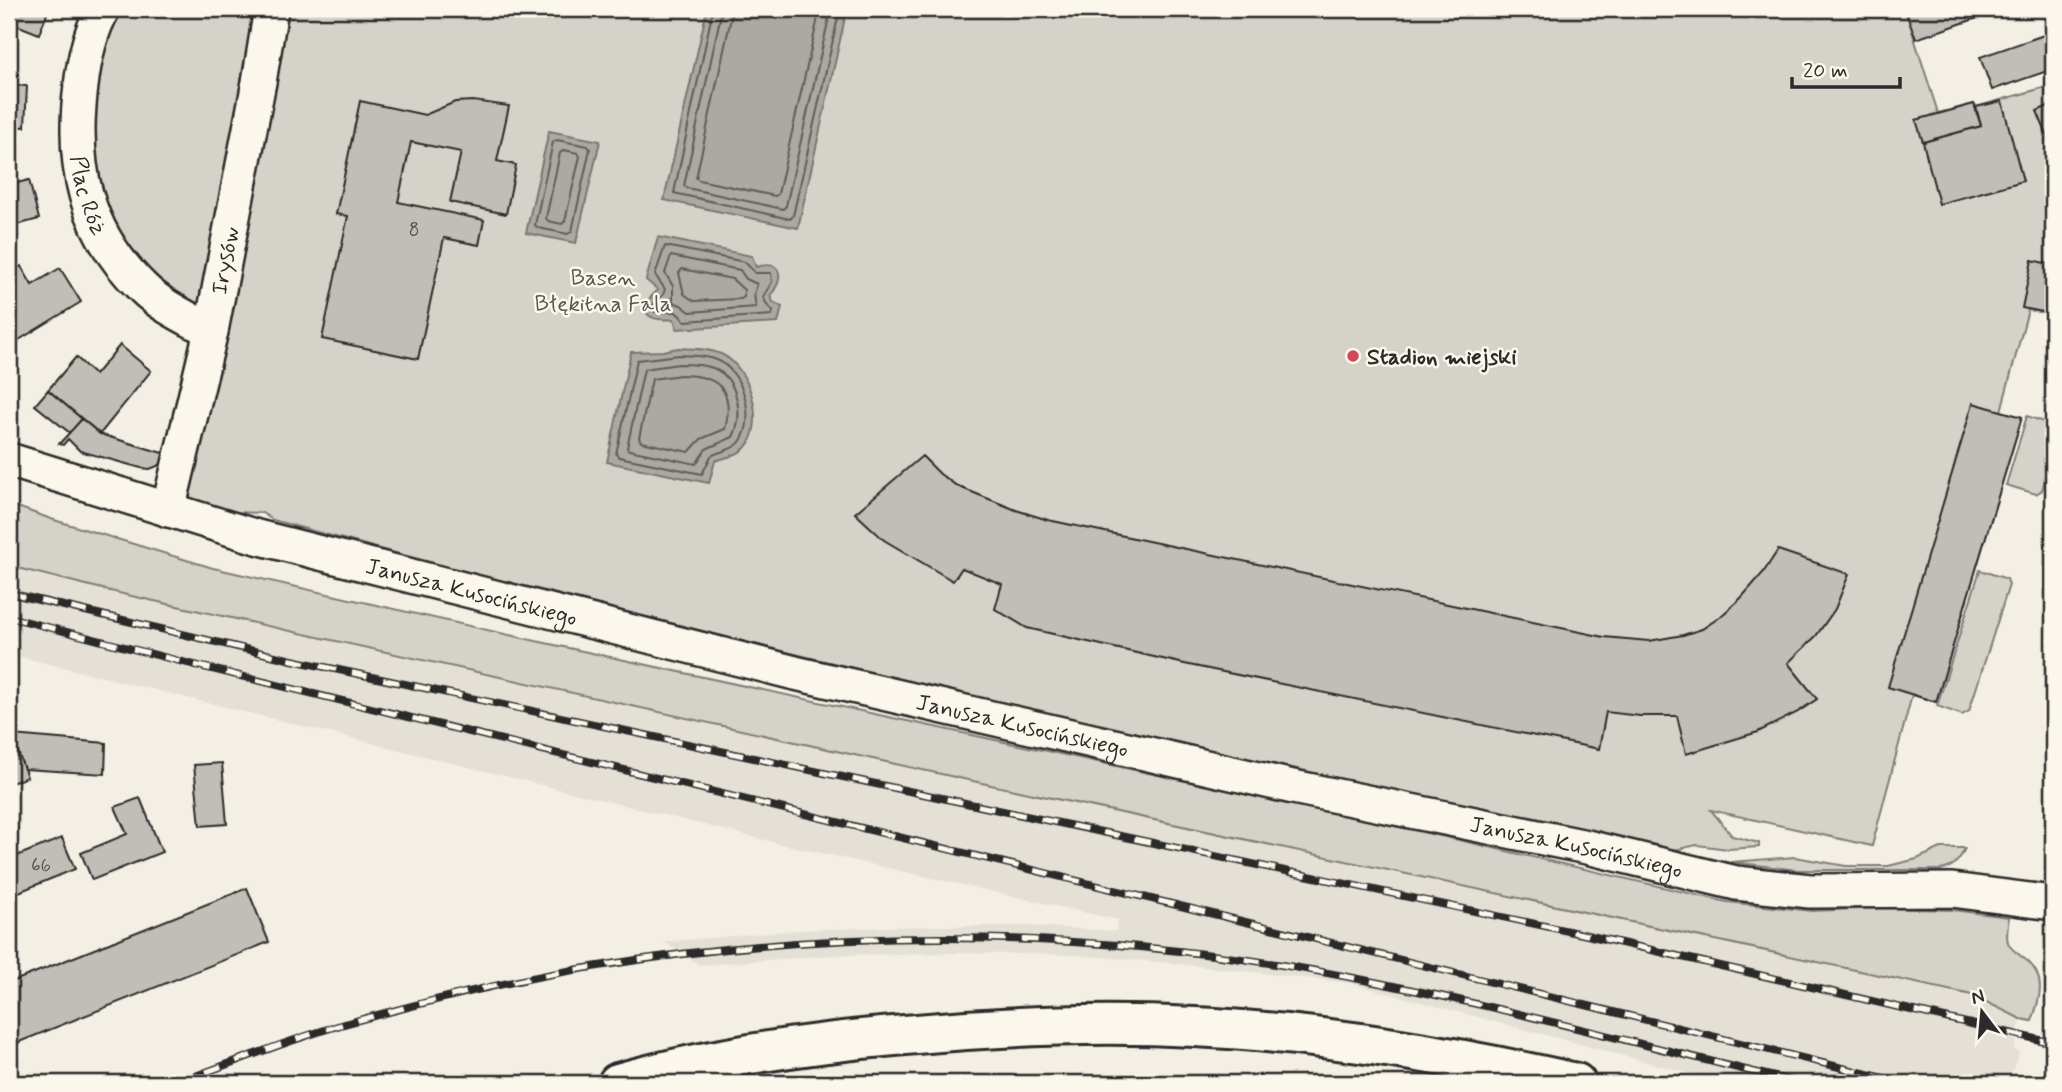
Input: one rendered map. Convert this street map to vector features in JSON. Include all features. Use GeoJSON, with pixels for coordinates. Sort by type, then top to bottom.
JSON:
{"type":"FeatureCollection","features":[{"type":"Feature","properties":{"kind":"main road"},"geometry":{"type":"LineString","coordinates":[[618,1083],[761,1053],[847,1040],[978,1028],[1065,1025],[1195,1027],[1338,1040],[1418,1051],[1576,1083]]}},
{"type":"Feature","properties":{"kind":"street","name":"Plac Róż"},"geometry":{"type":"LineString","coordinates":[[103,9],[89,45],[79,101],[78,155],[90,210],[111,251],[145,290],[211,331]]}},
{"type":"Feature","properties":{"kind":"street","name":"Irysów"},"geometry":{"type":"LineString","coordinates":[[168,510],[211,331],[271,9]]}},
{"type":"Feature","properties":{"kind":"street","name":"Janusza Kusocińskiego"},"geometry":{"type":"LineString","coordinates":[[9,460],[257,537],[795,673],[1293,787],[1587,847],[1736,883],[1810,891],[1952,890],[2053,904]]}},
{"type":"Feature","properties":{"kind":"shaded area"},"geometry":{"type":"Polygon","coordinates":[[[9,566],[127,595],[991,785],[1972,995],[2021,1019],[2014,1050],[2020,1052],[2007,1083],[1726,1083],[1349,983],[1075,955],[833,955],[700,965],[664,942],[798,930],[920,926],[1030,926],[1116,931],[1118,920],[777,843],[9,654],[9,566]]]}},
{"type":"Feature","properties":{"kind":"green space","name":"Basen Błękitna Fala"},"geometry":{"type":"Polygon","coordinates":[[[103,9],[1905,9],[1938,113],[1974,104],[1976,107],[2053,85],[2053,314],[2028,310],[2001,411],[2022,417],[1936,702],[1912,695],[1872,846],[1711,810],[1732,836],[1759,843],[1759,847],[1728,849],[1697,845],[1674,850],[971,696],[447,567],[273,520],[262,513],[168,510],[211,331],[164,303],[82,183],[103,9]]]}},
{"type":"Feature","properties":{"kind":"green space"},"geometry":{"type":"Polygon","coordinates":[[[2027,416],[2053,425],[2053,453],[2042,490],[2036,494],[2006,485],[2027,416]]]}},
{"type":"Feature","properties":{"kind":"green space"},"geometry":{"type":"Polygon","coordinates":[[[9,504],[213,568],[536,641],[1450,838],[1727,902],[1813,911],[1878,908],[1952,910],[2009,917],[2009,945],[2037,974],[2040,989],[2037,1005],[2032,1021],[2021,1019],[1972,995],[991,785],[127,595],[9,566],[9,504]]]}},
{"type":"Feature","properties":{"kind":"green space"},"geometry":{"type":"Polygon","coordinates":[[[1980,570],[2007,579],[2009,585],[1969,711],[1962,715],[1937,706],[1980,570]]]}},
{"type":"Feature","properties":{"kind":"green space"},"geometry":{"type":"Polygon","coordinates":[[[1941,848],[1965,848],[1955,863],[1939,870],[1798,870],[1731,862],[1795,857],[1846,866],[1888,866],[1917,859],[1941,848]]]}},
{"type":"Feature","properties":{"kind":"water"},"geometry":{"type":"Polygon","coordinates":[[[707,9],[847,9],[798,228],[664,200],[707,9]]]}},
{"type":"Feature","properties":{"kind":"water"},"geometry":{"type":"Polygon","coordinates":[[[549,131],[600,141],[576,243],[526,233],[549,131]]]}},
{"type":"Feature","properties":{"kind":"water"},"geometry":{"type":"Polygon","coordinates":[[[658,237],[752,256],[756,267],[765,265],[776,268],[779,272],[778,283],[770,296],[773,302],[782,307],[778,323],[677,329],[674,319],[651,317],[645,309],[658,290],[646,280],[658,237]]]}},
{"type":"Feature","properties":{"kind":"water"},"geometry":{"type":"Polygon","coordinates":[[[678,348],[721,354],[740,371],[752,397],[755,425],[751,438],[742,451],[715,461],[709,483],[607,462],[631,352],[678,348]]]}},
{"type":"Feature","properties":{"kind":"building"},"geometry":{"type":"Polygon","coordinates":[[[9,9],[49,9],[39,34],[9,22],[9,9]]]}},
{"type":"Feature","properties":{"kind":"building"},"geometry":{"type":"Polygon","coordinates":[[[1905,9],[2004,9],[1916,39],[1905,9]]]}},
{"type":"Feature","properties":{"kind":"building"},"geometry":{"type":"Polygon","coordinates":[[[2053,32],[2053,69],[1992,90],[1980,57],[2053,32]]]}},
{"type":"Feature","properties":{"kind":"building"},"geometry":{"type":"Polygon","coordinates":[[[9,85],[27,86],[25,127],[9,126],[9,85]]]}},
{"type":"Feature","properties":{"kind":"building"},"geometry":{"type":"Polygon","coordinates":[[[360,101],[425,115],[455,102],[473,101],[509,106],[497,161],[516,165],[506,214],[450,202],[461,152],[411,142],[398,202],[484,220],[479,245],[444,238],[418,359],[322,339],[348,216],[336,214],[360,101]]]}},
{"type":"Feature","properties":{"kind":"building"},"geometry":{"type":"Polygon","coordinates":[[[2002,101],[2023,181],[1939,204],[1923,142],[1981,126],[1976,107],[2002,101]]]}},
{"type":"Feature","properties":{"kind":"building"},"geometry":{"type":"Polygon","coordinates":[[[1974,104],[1981,126],[1923,142],[1916,120],[1974,104]]]}},
{"type":"Feature","properties":{"kind":"building"},"geometry":{"type":"Polygon","coordinates":[[[2053,104],[2053,138],[2049,140],[2037,111],[2053,104]]]}},
{"type":"Feature","properties":{"kind":"building"},"geometry":{"type":"Polygon","coordinates":[[[29,180],[39,219],[9,227],[9,185],[29,180]]]}},
{"type":"Feature","properties":{"kind":"building"},"geometry":{"type":"Polygon","coordinates":[[[2032,260],[2053,265],[2053,314],[2022,308],[2032,260]]]}},
{"type":"Feature","properties":{"kind":"building"},"geometry":{"type":"Polygon","coordinates":[[[21,266],[32,285],[60,268],[81,302],[9,346],[9,273],[21,266]]]}},
{"type":"Feature","properties":{"kind":"building"},"geometry":{"type":"Polygon","coordinates":[[[120,345],[151,371],[100,434],[48,390],[76,357],[95,375],[120,345]]]}},
{"type":"Feature","properties":{"kind":"building"},"geometry":{"type":"Polygon","coordinates":[[[48,390],[82,419],[70,433],[35,405],[48,390]]]}},
{"type":"Feature","properties":{"kind":"building"},"geometry":{"type":"Polygon","coordinates":[[[1973,403],[2022,417],[1936,702],[1888,687],[1973,403]]]}},
{"type":"Feature","properties":{"kind":"building"},"geometry":{"type":"Polygon","coordinates":[[[82,419],[100,434],[169,455],[160,465],[150,469],[80,451],[68,439],[63,445],[59,444],[82,419]]]}},
{"type":"Feature","properties":{"kind":"building"},"geometry":{"type":"Polygon","coordinates":[[[922,456],[957,486],[1048,520],[1604,637],[1649,641],[1702,629],[1741,598],[1763,573],[1778,550],[1849,574],[1835,609],[1816,636],[1788,663],[1817,699],[1758,732],[1686,754],[1677,716],[1606,712],[1599,749],[1189,665],[1027,628],[995,609],[1002,584],[962,568],[953,581],[884,540],[855,513],[922,456]]]}},
{"type":"Feature","properties":{"kind":"building"},"geometry":{"type":"Polygon","coordinates":[[[12,735],[27,777],[9,784],[9,736],[12,735]]]}},
{"type":"Feature","properties":{"kind":"building"},"geometry":{"type":"Polygon","coordinates":[[[12,735],[106,743],[105,774],[24,769],[12,735]]]}},
{"type":"Feature","properties":{"kind":"building"},"geometry":{"type":"Polygon","coordinates":[[[222,763],[227,824],[200,826],[194,765],[222,763]]]}},
{"type":"Feature","properties":{"kind":"building"},"geometry":{"type":"Polygon","coordinates":[[[140,798],[162,852],[92,880],[81,853],[127,834],[115,807],[140,798]]]}},
{"type":"Feature","properties":{"kind":"building"},"geometry":{"type":"Polygon","coordinates":[[[62,838],[75,869],[9,896],[9,859],[62,838]]]}},
{"type":"Feature","properties":{"kind":"building"},"geometry":{"type":"Polygon","coordinates":[[[247,888],[269,942],[9,1046],[9,983],[247,888]]]}},
{"type":"Feature","properties":{"kind":"railway"},"geometry":{"type":"LineString","coordinates":[[9,593],[292,660],[1587,935],[2053,1043]]}},
{"type":"Feature","properties":{"kind":"railway"},"geometry":{"type":"LineString","coordinates":[[9,617],[187,663],[1904,1083]]}},
{"type":"Feature","properties":{"kind":"railway"},"geometry":{"type":"LineString","coordinates":[[176,1083],[326,1029],[469,992],[561,972],[678,954],[765,945],[940,938],[1114,945],[1288,966],[1480,1005],[1799,1083]]}},
{"type":"Feature","properties":{"kind":"place","name":"Stadion miejski"},"geometry":{"type":"Point","coordinates":[1353,356]}}]}
